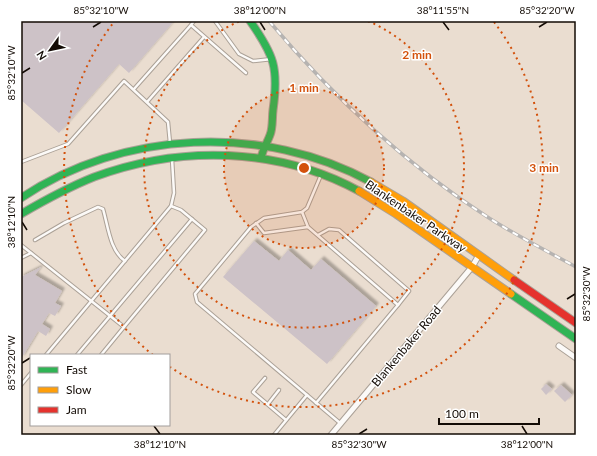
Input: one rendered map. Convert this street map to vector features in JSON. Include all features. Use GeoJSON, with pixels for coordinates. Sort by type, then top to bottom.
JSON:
{"type":"FeatureCollection","features":[{"type":"Feature","properties":{"kind":"main road"},"geometry":{"type":"LineString","coordinates":[[250,21],[264,39],[273,59],[276,75],[276,92],[270,135],[264,145],[261,158]]}},
{"type":"Feature","properties":{"kind":"main road","name":"Blankenbaker Parkway"},"geometry":{"type":"LineString","coordinates":[[21,198],[68,172],[86,165],[134,150],[170,143],[203,141],[264,145],[303,153],[359,176],[386,190],[576,323]]}},
{"type":"Feature","properties":{"kind":"main road","name":"Blankenbaker Parkway"},"geometry":{"type":"LineString","coordinates":[[21,214],[86,180],[142,162],[172,157],[212,154],[261,158],[310,169],[363,193],[395,212],[576,340]]}},
{"type":"Feature","properties":{"kind":"street","name":"Blankenbaker Road"},"geometry":{"type":"LineString","coordinates":[[331,435],[472,267],[478,255]]}},
{"type":"Feature","properties":{"kind":"street"},"geometry":{"type":"LineString","coordinates":[[559,346],[576,358]]}},
{"type":"Feature","properties":{"kind":"lane"},"geometry":{"type":"LineString","coordinates":[[134,89],[194,21]]}},
{"type":"Feature","properties":{"kind":"lane"},"geometry":{"type":"LineString","coordinates":[[215,21],[239,54],[253,61],[273,59]]}},
{"type":"Feature","properties":{"kind":"lane"},"geometry":{"type":"LineString","coordinates":[[191,25],[246,73]]}},
{"type":"Feature","properties":{"kind":"lane"},"geometry":{"type":"LineString","coordinates":[[147,102],[204,37]]}},
{"type":"Feature","properties":{"kind":"lane"},"geometry":{"type":"LineString","coordinates":[[21,162],[68,144],[124,81],[168,122],[170,143]]}},
{"type":"Feature","properties":{"kind":"lane"},"geometry":{"type":"LineString","coordinates":[[47,354],[171,206],[174,193],[172,157]]}},
{"type":"Feature","properties":{"kind":"lane"},"geometry":{"type":"LineString","coordinates":[[322,174],[307,208],[302,212],[264,218],[250,227],[195,294],[197,302],[340,424]]}},
{"type":"Feature","properties":{"kind":"lane"},"geometry":{"type":"LineString","coordinates":[[102,354],[205,230],[181,210],[171,206]]}},
{"type":"Feature","properties":{"kind":"lane"},"geometry":{"type":"LineString","coordinates":[[35,240],[64,223],[98,207],[103,209],[115,250],[125,261]]}},
{"type":"Feature","properties":{"kind":"lane"},"geometry":{"type":"LineString","coordinates":[[302,212],[308,227],[398,305]]}},
{"type":"Feature","properties":{"kind":"lane"},"geometry":{"type":"LineString","coordinates":[[78,354],[192,219]]}},
{"type":"Feature","properties":{"kind":"lane"},"geometry":{"type":"LineString","coordinates":[[256,223],[264,233],[308,227]]}},
{"type":"Feature","properties":{"kind":"lane"},"geometry":{"type":"LineString","coordinates":[[316,403],[409,291],[339,230],[329,229],[318,235]]}},
{"type":"Feature","properties":{"kind":"lane"},"geometry":{"type":"LineString","coordinates":[[21,245],[124,327]]}},
{"type":"Feature","properties":{"kind":"lane"},"geometry":{"type":"LineString","coordinates":[[21,258],[31,253]]}},
{"type":"Feature","properties":{"kind":"lane"},"geometry":{"type":"LineString","coordinates":[[21,384],[30,374]]}},
{"type":"Feature","properties":{"kind":"lane"},"geometry":{"type":"LineString","coordinates":[[265,378],[254,392],[286,420]]}},
{"type":"Feature","properties":{"kind":"lane"},"geometry":{"type":"LineString","coordinates":[[268,404],[279,390]]}},
{"type":"Feature","properties":{"kind":"lane"},"geometry":{"type":"LineString","coordinates":[[274,435],[307,395]]}},
{"type":"Feature","properties":{"kind":"building"},"geometry":{"type":"Polygon","coordinates":[[[21,21],[174,21],[129,73],[119,64],[59,133],[21,100],[21,21]]]}},
{"type":"Feature","properties":{"kind":"building"},"geometry":{"type":"Polygon","coordinates":[[[254,241],[279,261],[288,250],[311,270],[321,259],[376,306],[327,364],[223,277],[254,241]]]}},
{"type":"Feature","properties":{"kind":"building"},"geometry":{"type":"Polygon","coordinates":[[[41,267],[35,275],[62,291],[55,303],[61,306],[55,316],[49,313],[42,324],[50,329],[46,336],[38,331],[21,359],[21,277],[41,267]]]}},
{"type":"Feature","properties":{"kind":"building"},"geometry":{"type":"Polygon","coordinates":[[[546,384],[552,389],[546,395],[541,389],[546,384]]]}},
{"type":"Feature","properties":{"kind":"building"},"geometry":{"type":"Polygon","coordinates":[[[561,385],[572,395],[565,402],[554,391],[561,385]]]}},
{"type":"Feature","properties":{"kind":"railway"},"geometry":{"type":"LineString","coordinates":[[269,21],[319,76],[399,152],[428,175],[489,218],[576,267]]}},
{"type":"Feature","properties":{"kind":"traffic: fast"},"geometry":{"type":"LineString","coordinates":[[250,21],[265,43],[273,62],[275,72],[275,96],[272,129],[261,158]]}},
{"type":"Feature","properties":{"kind":"traffic: fast"},"geometry":{"type":"LineString","coordinates":[[21,198],[61,175],[103,159],[148,147],[194,142],[240,143],[285,150],[329,163],[371,182]]}},
{"type":"Feature","properties":{"kind":"traffic: fast"},"geometry":{"type":"LineString","coordinates":[[21,214],[57,194],[94,177],[127,167],[160,160],[194,156],[228,156],[262,159],[296,166],[328,176],[359,191]]}},
{"type":"Feature","properties":{"kind":"traffic: fast"},"geometry":{"type":"LineString","coordinates":[[511,294],[576,339]]}},
{"type":"Feature","properties":{"kind":"traffic: slow"},"geometry":{"type":"LineString","coordinates":[[371,182],[403,201],[514,280]]}},
{"type":"Feature","properties":{"kind":"traffic: slow"},"geometry":{"type":"LineString","coordinates":[[359,191],[396,214],[511,294]]}},
{"type":"Feature","properties":{"kind":"traffic: jam"},"geometry":{"type":"LineString","coordinates":[[514,280],[576,323]]}}]}
